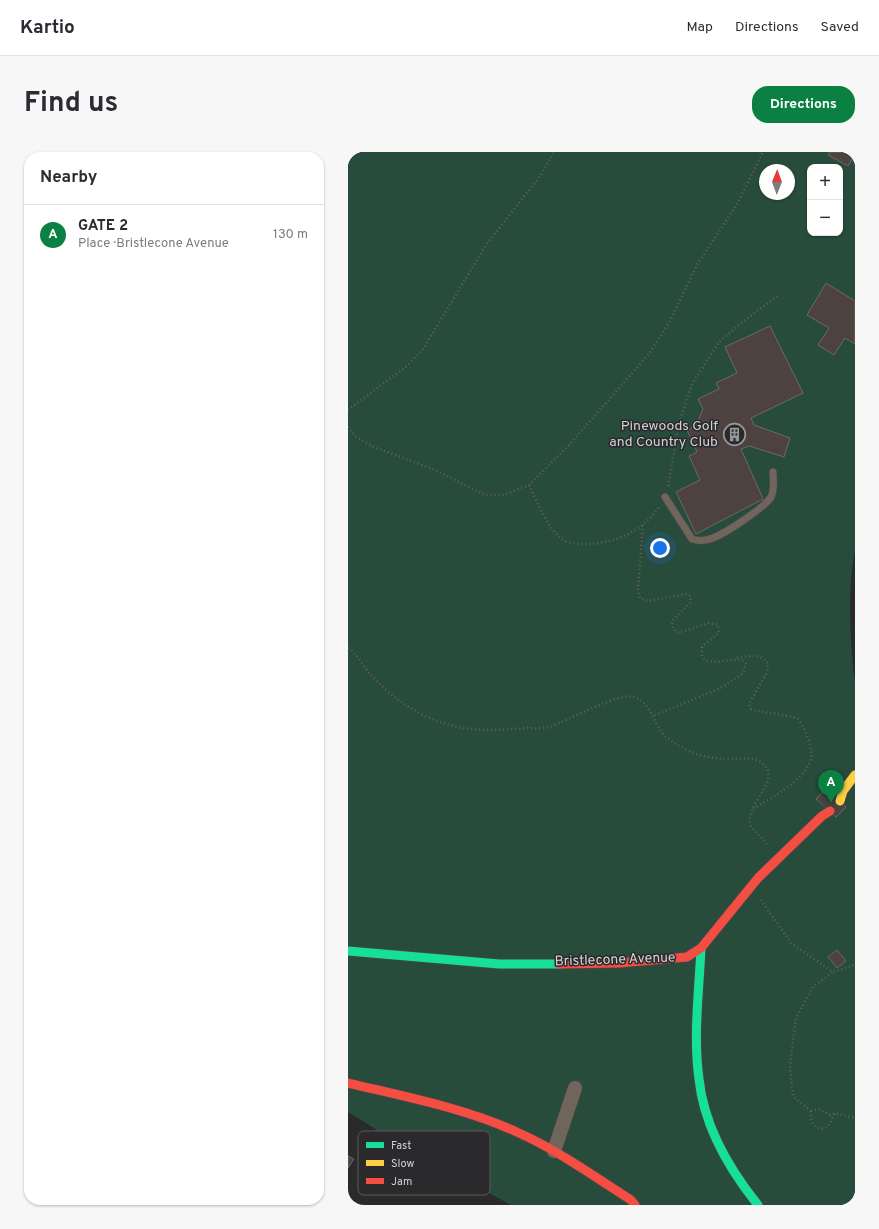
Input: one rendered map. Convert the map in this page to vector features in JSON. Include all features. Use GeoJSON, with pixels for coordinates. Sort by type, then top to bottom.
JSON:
{"type":"FeatureCollection","features":[{"type":"Feature","properties":{"kind":"street"},"geometry":{"type":"LineString","coordinates":[[839,795],[855,775]]}},
{"type":"Feature","properties":{"kind":"street","name":"Bristlecone Avenue"},"geometry":{"type":"LineString","coordinates":[[348,951],[499,964],[603,963],[687,957],[701,948],[751,886],[777,857],[825,810]]}},
{"type":"Feature","properties":{"kind":"street"},"geometry":{"type":"LineString","coordinates":[[701,948],[697,1062],[705,1112],[718,1145],[740,1181],[758,1205]]}},
{"type":"Feature","properties":{"kind":"street"},"geometry":{"type":"LineString","coordinates":[[348,1083],[462,1111],[504,1126],[554,1152],[631,1200],[635,1205]]}},
{"type":"Feature","properties":{"kind":"street"},"geometry":{"type":"LineString","coordinates":[[554,1152],[575,1088]]}},
{"type":"Feature","properties":{"kind":"lane"},"geometry":{"type":"LineString","coordinates":[[665,497],[692,538],[705,540],[713,538],[735,525],[764,504],[773,492],[773,472]]}},
{"type":"Feature","properties":{"kind":"path"},"geometry":{"type":"LineString","coordinates":[[348,410],[407,366],[423,349],[486,244],[541,175],[554,152]]}},
{"type":"Feature","properties":{"kind":"path"},"geometry":{"type":"LineString","coordinates":[[348,427],[355,436],[374,447],[435,470],[485,495],[504,495],[529,485],[570,444],[648,355],[669,324],[696,265],[737,204],[763,152]]}},
{"type":"Feature","properties":{"kind":"path"},"geometry":{"type":"LineString","coordinates":[[529,485],[551,526],[565,541],[591,544],[608,542],[630,534],[643,525],[654,514],[665,497],[674,456],[679,423],[692,384],[719,342],[777,296]]}},
{"type":"Feature","properties":{"kind":"path"},"geometry":{"type":"LineString","coordinates":[[643,525],[638,589],[640,598],[648,601],[687,594],[690,596],[691,602],[672,621],[673,629],[679,633],[708,623],[718,625],[719,632],[702,647],[702,657],[712,662],[756,655],[764,658],[768,663],[767,672],[749,704],[751,709],[762,713],[798,718],[811,750],[811,759],[806,769],[783,792],[752,809]]}},
{"type":"Feature","properties":{"kind":"path"},"geometry":{"type":"LineString","coordinates":[[348,648],[385,690],[423,715],[450,725],[482,730],[548,727],[627,696],[634,697],[643,702],[663,733],[676,743],[693,752],[712,758],[755,760],[762,763],[768,770],[769,777],[750,815],[752,826],[777,857]]}},
{"type":"Feature","properties":{"kind":"path"},"geometry":{"type":"LineString","coordinates":[[653,716],[723,687],[738,677],[743,673],[746,664],[744,661],[737,658]]}},
{"type":"Feature","properties":{"kind":"path"},"geometry":{"type":"LineString","coordinates":[[751,886],[792,943],[832,972]]}},
{"type":"Feature","properties":{"kind":"path"},"geometry":{"type":"LineString","coordinates":[[855,963],[852,966],[832,972],[813,987],[796,1018],[790,1066],[794,1097],[811,1110],[823,1110],[830,1115],[835,1112],[855,1118]]}},
{"type":"Feature","properties":{"kind":"path"},"geometry":{"type":"LineString","coordinates":[[811,1110],[810,1120],[814,1126],[821,1129],[828,1127],[835,1112]]}},
{"type":"Feature","properties":{"kind":"green space"},"geometry":{"type":"Polygon","coordinates":[[[348,152],[855,152],[855,549],[852,566],[850,617],[855,685],[855,1205],[511,1205],[490,1193],[490,1131],[379,1131],[348,1112],[348,152]]]}},
{"type":"Feature","properties":{"kind":"building"},"geometry":{"type":"Polygon","coordinates":[[[830,152],[855,152],[855,154],[848,166],[828,155],[830,152]]]}},
{"type":"Feature","properties":{"kind":"building"},"geometry":{"type":"Polygon","coordinates":[[[826,283],[855,301],[855,344],[845,338],[834,355],[818,345],[829,328],[807,315],[826,283]]]}},
{"type":"Feature","properties":{"kind":"building","name":"Pinewoods Golf and Country Club"},"geometry":{"type":"Polygon","coordinates":[[[770,326],[803,393],[751,418],[754,425],[790,438],[784,457],[749,446],[741,449],[763,499],[696,534],[676,492],[700,480],[689,456],[697,452],[687,430],[696,426],[703,409],[698,399],[719,389],[716,383],[737,373],[725,347],[770,326]]]}},
{"type":"Feature","properties":{"kind":"building"},"geometry":{"type":"Polygon","coordinates":[[[826,788],[846,807],[836,817],[816,799],[826,788]]]}},
{"type":"Feature","properties":{"kind":"building"},"geometry":{"type":"Polygon","coordinates":[[[837,950],[846,961],[837,968],[828,957],[837,950]]]}},
{"type":"Feature","properties":{"kind":"building"},"geometry":{"type":"Polygon","coordinates":[[[348,1156],[354,1159],[348,1168],[348,1156]]]}},
{"type":"Feature","properties":{"kind":"tunnel"},"geometry":{"type":"LineString","coordinates":[[823,805],[833,795]]}},
{"type":"Feature","properties":{"kind":"traffic: fast"},"geometry":{"type":"LineString","coordinates":[[701,948],[696,1047],[702,1097],[712,1130],[728,1162],[737,1177],[758,1205]]}},
{"type":"Feature","properties":{"kind":"traffic: fast"},"geometry":{"type":"LineString","coordinates":[[348,951],[499,964],[559,964]]}},
{"type":"Feature","properties":{"kind":"traffic: slow"},"geometry":{"type":"LineString","coordinates":[[840,801],[843,791],[855,775]]}},
{"type":"Feature","properties":{"kind":"traffic: jam"},"geometry":{"type":"LineString","coordinates":[[559,964],[619,963],[687,957],[701,948],[758,878],[822,816],[830,811]]}},
{"type":"Feature","properties":{"kind":"traffic: jam"},"geometry":{"type":"LineString","coordinates":[[348,1083],[435,1104],[499,1124],[534,1140],[563,1156],[631,1200],[635,1205]]}},
{"type":"Feature","properties":{"kind":"place","name":"Pinewoods Golf and Country Club"},"geometry":{"type":"Point","coordinates":[734,434]}},
{"type":"Feature","properties":{"kind":"place","name":"GATE 2"},"geometry":{"type":"Point","coordinates":[831,803]}}]}
